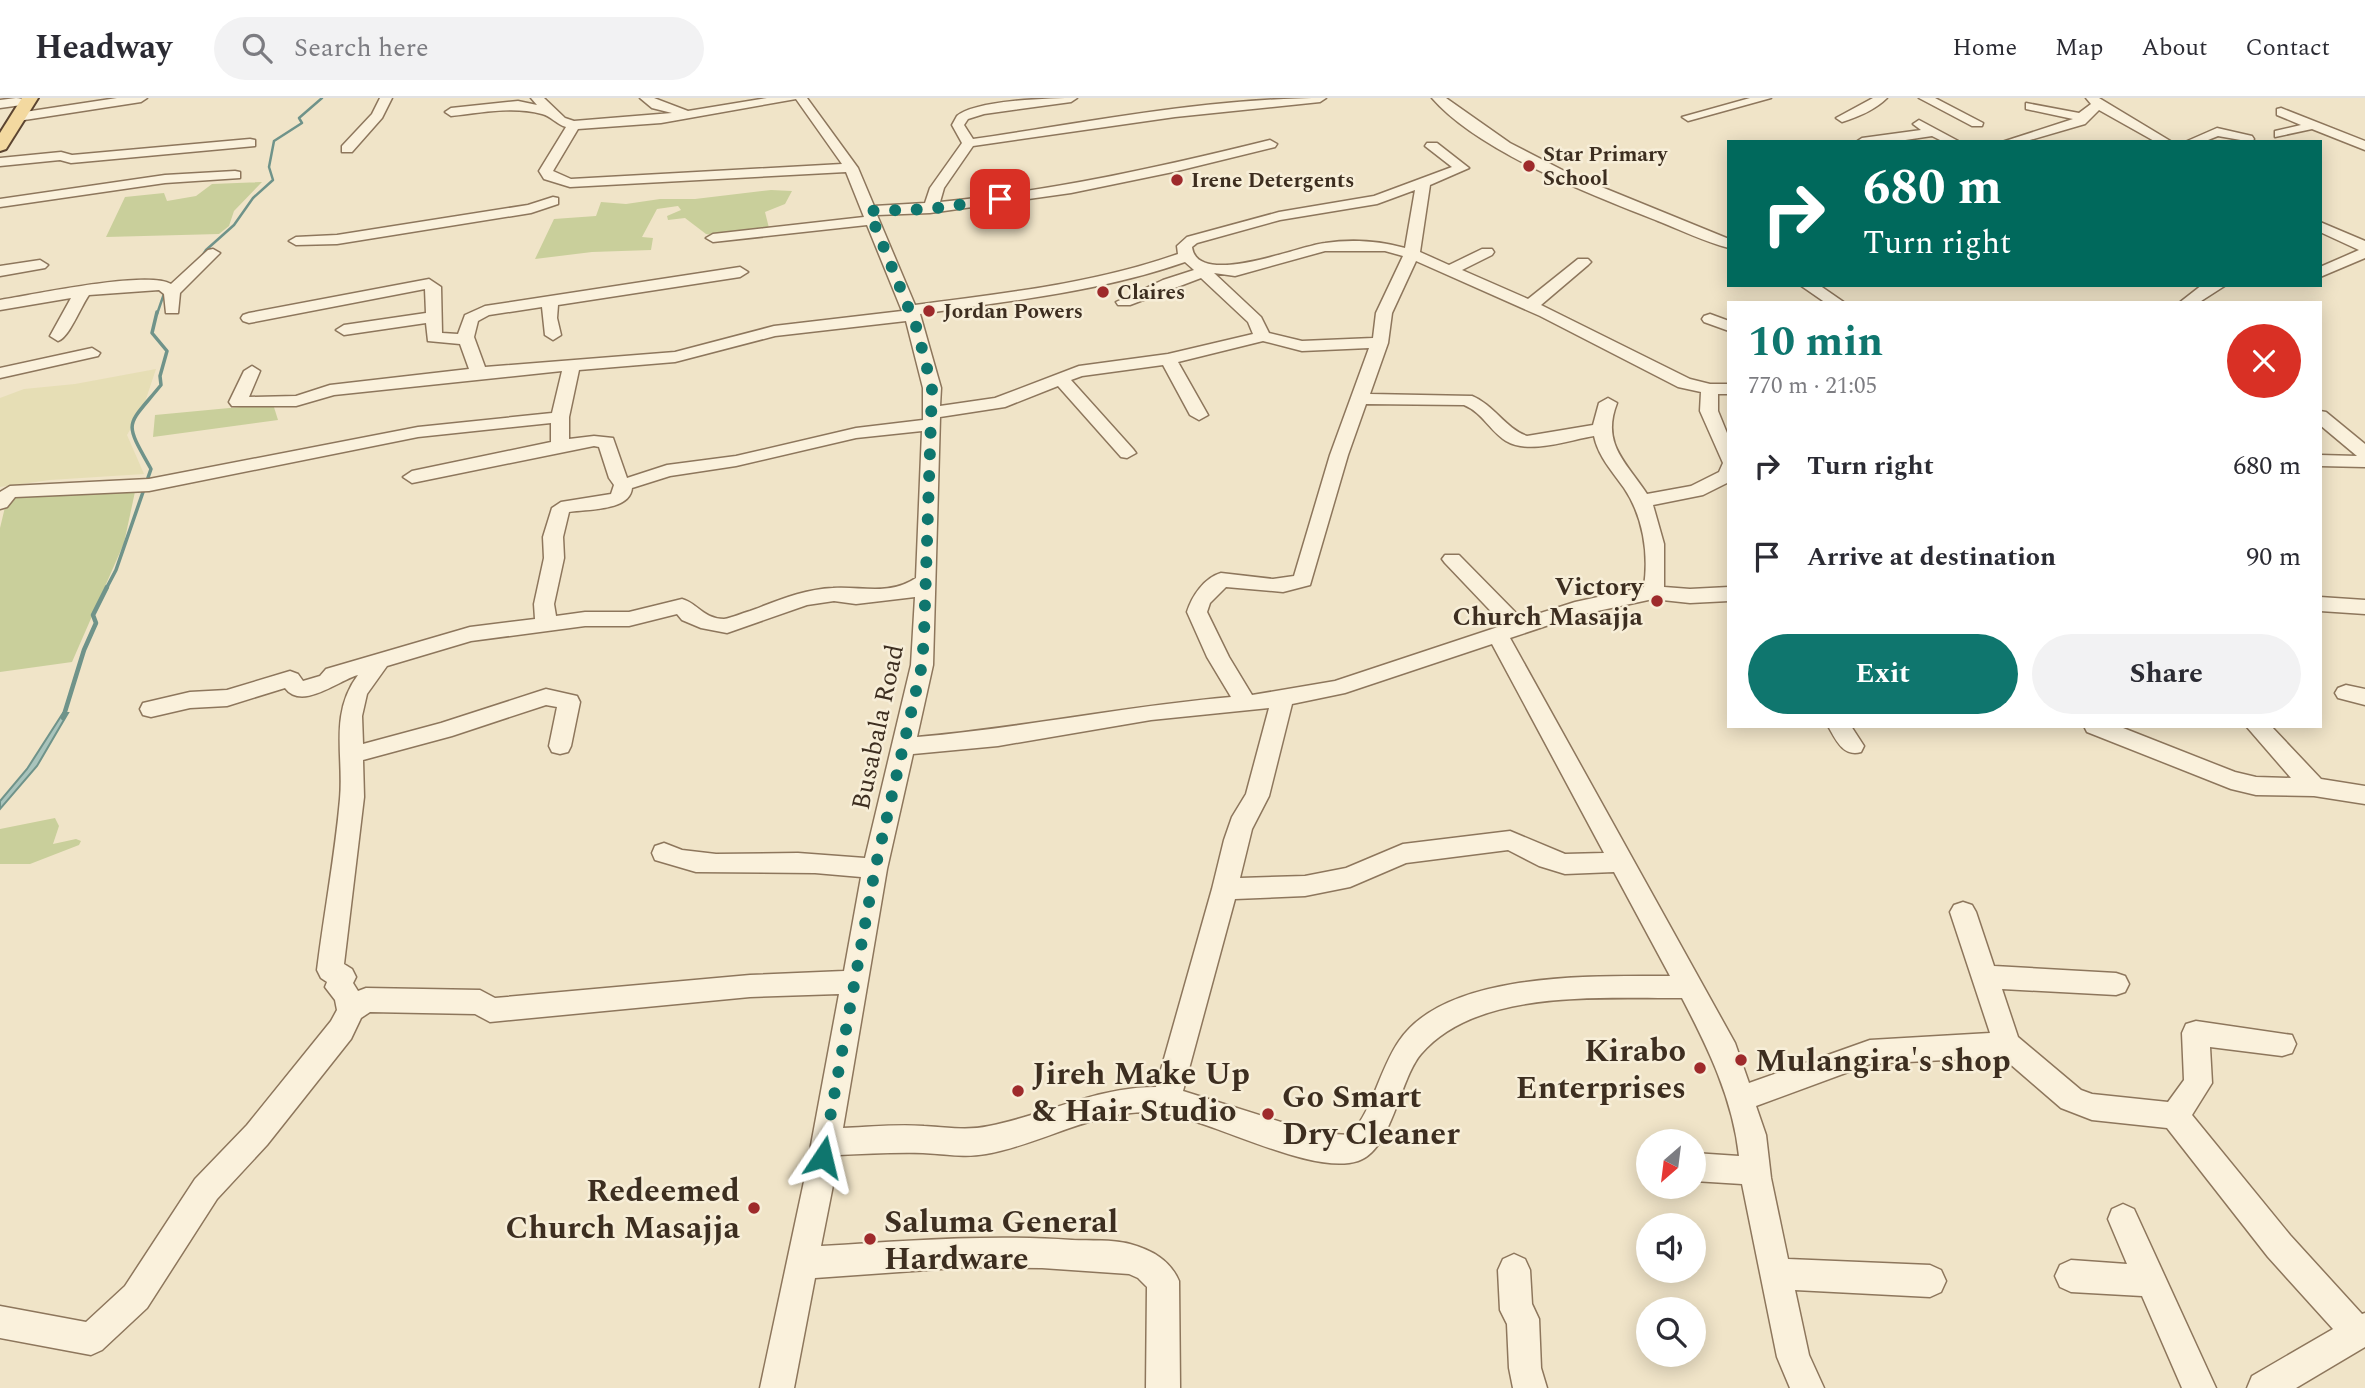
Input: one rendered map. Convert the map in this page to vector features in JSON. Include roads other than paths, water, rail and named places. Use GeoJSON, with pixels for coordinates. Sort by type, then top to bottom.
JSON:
{"type":"FeatureCollection","features":[{"type":"Feature","properties":{"kind":"main road"},"geometry":{"type":"LineString","coordinates":[[1,143],[30,99]]}},
{"type":"Feature","properties":{"kind":"street"},"geometry":{"type":"LineString","coordinates":[[18,117],[141,98]]}},
{"type":"Feature","properties":{"kind":"street"},"geometry":{"type":"LineString","coordinates":[[347,149],[378,116],[386,98]]}},
{"type":"Feature","properties":{"kind":"street"},"geometry":{"type":"LineString","coordinates":[[646,98],[656,105],[688,114]]}},
{"type":"Feature","properties":{"kind":"street"},"geometry":{"type":"LineString","coordinates":[[451,112],[524,106],[539,100],[560,121],[574,125],[648,121],[790,98]]}},
{"type":"Feature","properties":{"kind":"street","name":"Busabala Road"},"geometry":{"type":"LineString","coordinates":[[777,1388],[826,1142],[875,869],[922,665],[932,388],[927,360],[911,313],[851,168],[802,98]]}},
{"type":"Feature","properties":{"kind":"street"},"geometry":{"type":"LineString","coordinates":[[969,143],[958,125],[963,117],[971,113],[1010,102],[1071,98]]}},
{"type":"Feature","properties":{"kind":"street"},"geometry":{"type":"LineString","coordinates":[[1221,98],[1230,109]]}},
{"type":"Feature","properties":{"kind":"street"},"geometry":{"type":"LineString","coordinates":[[929,209],[937,188],[969,143],[1175,113],[1320,98]]}},
{"type":"Feature","properties":{"kind":"street"},"geometry":{"type":"LineString","coordinates":[[1437,98],[1478,129],[1520,153],[1621,200],[1727,243]]}},
{"type":"Feature","properties":{"kind":"street"},"geometry":{"type":"LineString","coordinates":[[1688,117],[1765,98]]}},
{"type":"Feature","properties":{"kind":"street"},"geometry":{"type":"LineString","coordinates":[[1842,118],[1881,98]]}},
{"type":"Feature","properties":{"kind":"street"},"geometry":{"type":"LineString","coordinates":[[1925,98],[1977,123]]}},
{"type":"Feature","properties":{"kind":"street"},"geometry":{"type":"LineString","coordinates":[[0,104],[30,99]]}},
{"type":"Feature","properties":{"kind":"street"},"geometry":{"type":"LineString","coordinates":[[2015,140],[2080,121],[2095,102],[2162,140]]}},
{"type":"Feature","properties":{"kind":"street"},"geometry":{"type":"LineString","coordinates":[[524,106],[551,112]]}},
{"type":"Feature","properties":{"kind":"street"},"geometry":{"type":"LineString","coordinates":[[2030,106],[2081,117]]}},
{"type":"Feature","properties":{"kind":"street"},"geometry":{"type":"LineString","coordinates":[[2281,112],[2365,146]]}},
{"type":"Feature","properties":{"kind":"street"},"geometry":{"type":"LineString","coordinates":[[1914,121],[1950,140]]}},
{"type":"Feature","properties":{"kind":"street"},"geometry":{"type":"LineString","coordinates":[[574,125],[546,171],[549,176],[570,183],[851,168]]}},
{"type":"Feature","properties":{"kind":"street"},"geometry":{"type":"LineString","coordinates":[[2280,134],[2310,125]]}},
{"type":"Feature","properties":{"kind":"street"},"geometry":{"type":"LineString","coordinates":[[1876,140],[1933,132]]}},
{"type":"Feature","properties":{"kind":"street"},"geometry":{"type":"LineString","coordinates":[[2196,140],[2217,132],[2247,139]]}},
{"type":"Feature","properties":{"kind":"street"},"geometry":{"type":"LineString","coordinates":[[0,162],[61,156],[71,159],[250,143]]}},
{"type":"Feature","properties":{"kind":"street"},"geometry":{"type":"LineString","coordinates":[[713,238],[929,209],[1109,180],[1196,163],[1270,144]]}},
{"type":"Feature","properties":{"kind":"street"},"geometry":{"type":"LineString","coordinates":[[1262,336],[1255,320],[1196,265],[1184,246],[1192,240],[1279,216],[1377,200],[1406,187],[1423,184],[1460,170],[1462,166],[1432,146]]}},
{"type":"Feature","properties":{"kind":"street"},"geometry":{"type":"LineString","coordinates":[[0,203],[165,179],[235,175]]}},
{"type":"Feature","properties":{"kind":"street"},"geometry":{"type":"LineString","coordinates":[[296,241],[329,242],[378,231],[531,208],[553,201],[570,183]]}},
{"type":"Feature","properties":{"kind":"street"},"geometry":{"type":"LineString","coordinates":[[1245,704],[1218,657],[1197,612],[1201,600],[1221,580],[1250,581],[1264,586],[1303,580],[1339,454],[1380,343],[1384,313],[1412,254],[1415,221],[1421,204],[1423,184]]}},
{"type":"Feature","properties":{"kind":"street"},"geometry":{"type":"LineString","coordinates":[[550,219],[553,201]]}},
{"type":"Feature","properties":{"kind":"street"},"geometry":{"type":"LineString","coordinates":[[2322,227],[2365,247]]}},
{"type":"Feature","properties":{"kind":"street"},"geometry":{"type":"LineString","coordinates":[[359,254],[364,236]]}},
{"type":"Feature","properties":{"kind":"street"},"geometry":{"type":"LineString","coordinates":[[252,371],[239,402],[311,400],[330,390],[479,373],[675,357],[774,331],[911,313],[1196,265],[1235,271],[1325,247],[1385,247],[1412,254],[1530,306],[1684,383],[1710,389],[1727,389]]}},
{"type":"Feature","properties":{"kind":"street"},"geometry":{"type":"LineString","coordinates":[[1448,271],[1487,252]]}},
{"type":"Feature","properties":{"kind":"street"},"geometry":{"type":"LineString","coordinates":[[0,305],[84,291],[168,290],[212,253]]}},
{"type":"Feature","properties":{"kind":"street"},"geometry":{"type":"LineString","coordinates":[[2322,272],[2365,253]]}},
{"type":"Feature","properties":{"kind":"street"},"geometry":{"type":"LineString","coordinates":[[1530,306],[1583,262]]}},
{"type":"Feature","properties":{"kind":"street"},"geometry":{"type":"LineString","coordinates":[[0,271],[40,265]]}},
{"type":"Feature","properties":{"kind":"street"},"geometry":{"type":"LineString","coordinates":[[1124,302],[1168,283],[1196,265]]}},
{"type":"Feature","properties":{"kind":"street"},"geometry":{"type":"LineString","coordinates":[[465,339],[471,318],[480,313],[740,272]]}},
{"type":"Feature","properties":{"kind":"street"},"geometry":{"type":"LineString","coordinates":[[250,318],[427,284],[433,287],[434,338],[465,339],[471,346],[479,373]]}},
{"type":"Feature","properties":{"kind":"street"},"geometry":{"type":"LineString","coordinates":[[1813,287],[1833,296]]}},
{"type":"Feature","properties":{"kind":"street"},"geometry":{"type":"LineString","coordinates":[[2191,301],[2210,287]]}},
{"type":"Feature","properties":{"kind":"street"},"geometry":{"type":"LineString","coordinates":[[168,290],[172,310]]}},
{"type":"Feature","properties":{"kind":"street"},"geometry":{"type":"LineString","coordinates":[[58,336],[71,308],[84,291]]}},
{"type":"Feature","properties":{"kind":"street"},"geometry":{"type":"LineString","coordinates":[[550,302],[549,318],[553,335]]}},
{"type":"Feature","properties":{"kind":"street"},"geometry":{"type":"LineString","coordinates":[[344,330],[432,317]]}},
{"type":"Feature","properties":{"kind":"street"},"geometry":{"type":"LineString","coordinates":[[1710,319],[1727,325]]}},
{"type":"Feature","properties":{"kind":"street"},"geometry":{"type":"LineString","coordinates":[[624,485],[667,471],[736,461],[999,403],[1079,372],[1168,359],[1262,336],[1302,346],[1380,343]]}},
{"type":"Feature","properties":{"kind":"street"},"geometry":{"type":"LineString","coordinates":[[0,373],[92,353]]}},
{"type":"Feature","properties":{"kind":"street"},"geometry":{"type":"LineString","coordinates":[[1168,359],[1199,415]]}},
{"type":"Feature","properties":{"kind":"street"},"geometry":{"type":"LineString","coordinates":[[560,446],[560,417],[572,365]]}},
{"type":"Feature","properties":{"kind":"street"},"geometry":{"type":"LineString","coordinates":[[1060,378],[1127,453]]}},
{"type":"Feature","properties":{"kind":"street"},"geometry":{"type":"LineString","coordinates":[[395,404],[406,382]]}},
{"type":"Feature","properties":{"kind":"street"},"geometry":{"type":"LineString","coordinates":[[1710,389],[1709,411],[1727,454]]}},
{"type":"Feature","properties":{"kind":"street"},"geometry":{"type":"LineString","coordinates":[[1361,399],[1453,398],[1466,401],[1479,405],[1512,437],[1525,442],[1602,429]]}},
{"type":"Feature","properties":{"kind":"street"},"geometry":{"type":"LineString","coordinates":[[1608,403],[1600,417],[1605,445],[1613,461],[1642,501],[1655,551],[1657,573],[1653,592]]}},
{"type":"Feature","properties":{"kind":"street"},"geometry":{"type":"LineString","coordinates":[[0,503],[10,492],[144,485],[418,432],[560,417]]}},
{"type":"Feature","properties":{"kind":"street"},"geometry":{"type":"LineString","coordinates":[[2322,418],[2365,453]]}},
{"type":"Feature","properties":{"kind":"street"},"geometry":{"type":"LineString","coordinates":[[412,477],[594,441],[607,442],[618,478],[624,485]]}},
{"type":"Feature","properties":{"kind":"street"},"geometry":{"type":"LineString","coordinates":[[2322,460],[2359,463],[2365,459]]}},
{"type":"Feature","properties":{"kind":"street"},"geometry":{"type":"LineString","coordinates":[[1642,501],[1696,491],[1727,476]]}},
{"type":"Feature","properties":{"kind":"street"},"geometry":{"type":"LineString","coordinates":[[546,624],[544,604],[554,558],[553,537],[561,508],[617,499],[622,495],[624,485]]}},
{"type":"Feature","properties":{"kind":"street"},"geometry":{"type":"LineString","coordinates":[[1452,559],[1508,631],[1622,862],[1725,1052],[1751,1135],[1755,1171],[1793,1357],[1807,1388]]}},
{"type":"Feature","properties":{"kind":"street"},"geometry":{"type":"LineString","coordinates":[[151,709],[190,700],[226,698],[290,680],[298,690],[328,682],[334,674],[470,634],[585,619],[629,619],[682,606],[689,615],[708,624],[727,626],[804,599],[834,594],[856,597],[909,592],[926,580]]}},
{"type":"Feature","properties":{"kind":"street"},"geometry":{"type":"LineString","coordinates":[[905,746],[998,738],[1151,712],[1283,698],[1337,688],[1575,609],[1653,592],[1690,596],[1727,594]]}},
{"type":"Feature","properties":{"kind":"street"},"geometry":{"type":"LineString","coordinates":[[2322,604],[2365,607]]}},
{"type":"Feature","properties":{"kind":"street"},"geometry":{"type":"LineString","coordinates":[[351,1010],[346,993],[338,987],[343,977],[330,970],[352,797],[351,716],[356,693],[379,661]]}},
{"type":"Feature","properties":{"kind":"street"},"geometry":{"type":"LineString","coordinates":[[352,755],[444,730],[546,697],[569,702],[560,746]]}},
{"type":"Feature","properties":{"kind":"street"},"geometry":{"type":"LineString","coordinates":[[1166,1101],[1225,889],[1234,842],[1249,807],[1257,796],[1283,698]]}},
{"type":"Feature","properties":{"kind":"street"},"geometry":{"type":"LineString","coordinates":[[1840,728],[1853,746]]}},
{"type":"Feature","properties":{"kind":"street"},"geometry":{"type":"LineString","coordinates":[[2100,728],[2231,780],[2256,786],[2314,786],[2365,795]]}},
{"type":"Feature","properties":{"kind":"street"},"geometry":{"type":"LineString","coordinates":[[2258,728],[2314,786]]}},
{"type":"Feature","properties":{"kind":"street"},"geometry":{"type":"LineString","coordinates":[[1225,889],[1305,886],[1350,877],[1403,855],[1510,840],[1548,859],[1565,864],[1622,862]]}},
{"type":"Feature","properties":{"kind":"street"},"geometry":{"type":"LineString","coordinates":[[664,853],[675,860],[699,864],[815,863],[875,869]]}},
{"type":"Feature","properties":{"kind":"street"},"geometry":{"type":"LineString","coordinates":[[1963,912],[2007,1044],[2071,1099],[2092,1107],[2175,1116],[2279,1246],[2361,1331],[2276,1385]]}},
{"type":"Feature","properties":{"kind":"street"},"geometry":{"type":"LineString","coordinates":[[1984,977],[2116,984]]}},
{"type":"Feature","properties":{"kind":"street"},"geometry":{"type":"LineString","coordinates":[[0,1322],[91,1339],[136,1297],[206,1189],[257,1135],[341,1030],[351,1010],[366,1000],[480,1002],[490,1010],[750,986],[855,982]]}},
{"type":"Feature","properties":{"kind":"street"},"geometry":{"type":"LineString","coordinates":[[826,1142],[875,1139],[988,1140],[1124,1102],[1166,1101],[1335,1150],[1354,1149],[1363,1145],[1369,1136],[1382,1101],[1410,1046],[1426,1029],[1445,1016],[1495,999],[1556,990],[1690,986]]}},
{"type":"Feature","properties":{"kind":"street"},"geometry":{"type":"LineString","coordinates":[[2175,1116],[2198,1083],[2196,1033],[2282,1044]]}},
{"type":"Feature","properties":{"kind":"street"},"geometry":{"type":"LineString","coordinates":[[1741,1099],[1870,1052],[2007,1044]]}},
{"type":"Feature","properties":{"kind":"street"},"geometry":{"type":"LineString","coordinates":[[1706,1168],[1755,1171]]}},
{"type":"Feature","properties":{"kind":"street"},"geometry":{"type":"LineString","coordinates":[[2123,1219],[2199,1388]]}},
{"type":"Feature","properties":{"kind":"street"},"geometry":{"type":"LineString","coordinates":[[802,1263],[971,1252],[1042,1253],[1129,1259],[1149,1266],[1163,1281],[1163,1388]]}},
{"type":"Feature","properties":{"kind":"street"},"geometry":{"type":"LineString","coordinates":[[1514,1270],[1516,1310],[1523,1319],[1525,1368],[1530,1388]]}},
{"type":"Feature","properties":{"kind":"street"},"geometry":{"type":"LineString","coordinates":[[1777,1274],[1930,1281]]}},
{"type":"Feature","properties":{"kind":"street"},"geometry":{"type":"LineString","coordinates":[[2071,1276],[2150,1281]]}},
{"type":"Feature","properties":{"kind":"water"},"geometry":{"type":"Polygon","coordinates":[[[63,713],[68,713],[37,766],[0,809],[0,801],[27,769],[63,713]]]}},
{"type":"Feature","properties":{"kind":"waterway"},"geometry":{"type":"LineString","coordinates":[[200,259],[206,250],[234,225],[253,198],[273,180],[269,167],[274,141],[302,123],[299,118],[322,98]]}},
{"type":"Feature","properties":{"kind":"waterway"},"geometry":{"type":"LineString","coordinates":[[157,314],[165,291]]}},
{"type":"Feature","properties":{"kind":"waterway"},"geometry":{"type":"LineString","coordinates":[[106,589],[116,570],[151,469],[136,441],[132,424],[161,385],[160,376],[167,351],[152,333],[157,312]]}},
{"type":"Feature","properties":{"kind":"waterway"},"geometry":{"type":"LineString","coordinates":[[63,718],[84,650],[96,623],[93,615],[106,589]]}},
{"type":"Feature","properties":{"kind":"place","name":"Star Primary School"},"geometry":{"type":"Point","coordinates":[1529,166]}},
{"type":"Feature","properties":{"kind":"place","name":"Irene Detergents"},"geometry":{"type":"Point","coordinates":[1177,180]}},
{"type":"Feature","properties":{"kind":"place","name":"Claires"},"geometry":{"type":"Point","coordinates":[1103,292]}},
{"type":"Feature","properties":{"kind":"place","name":"Jordan Powers"},"geometry":{"type":"Point","coordinates":[929,311]}},
{"type":"Feature","properties":{"kind":"place","name":"Victory Church Masajja"},"geometry":{"type":"Point","coordinates":[1657,601]}},
{"type":"Feature","properties":{"kind":"place","name":"Mulangira's shop"},"geometry":{"type":"Point","coordinates":[1741,1060]}},
{"type":"Feature","properties":{"kind":"place","name":"Kirabo Enterprises"},"geometry":{"type":"Point","coordinates":[1700,1068]}},
{"type":"Feature","properties":{"kind":"place","name":"Jireh Make Up & Hair Studio"},"geometry":{"type":"Point","coordinates":[1018,1091]}},
{"type":"Feature","properties":{"kind":"place","name":"Go Smart Dry Cleaner"},"geometry":{"type":"Point","coordinates":[1268,1114]}},
{"type":"Feature","properties":{"kind":"place","name":"Redeemed Church Masajja"},"geometry":{"type":"Point","coordinates":[754,1208]}},
{"type":"Feature","properties":{"kind":"place","name":"Saluma General Hardware"},"geometry":{"type":"Point","coordinates":[870,1239]}}]}
